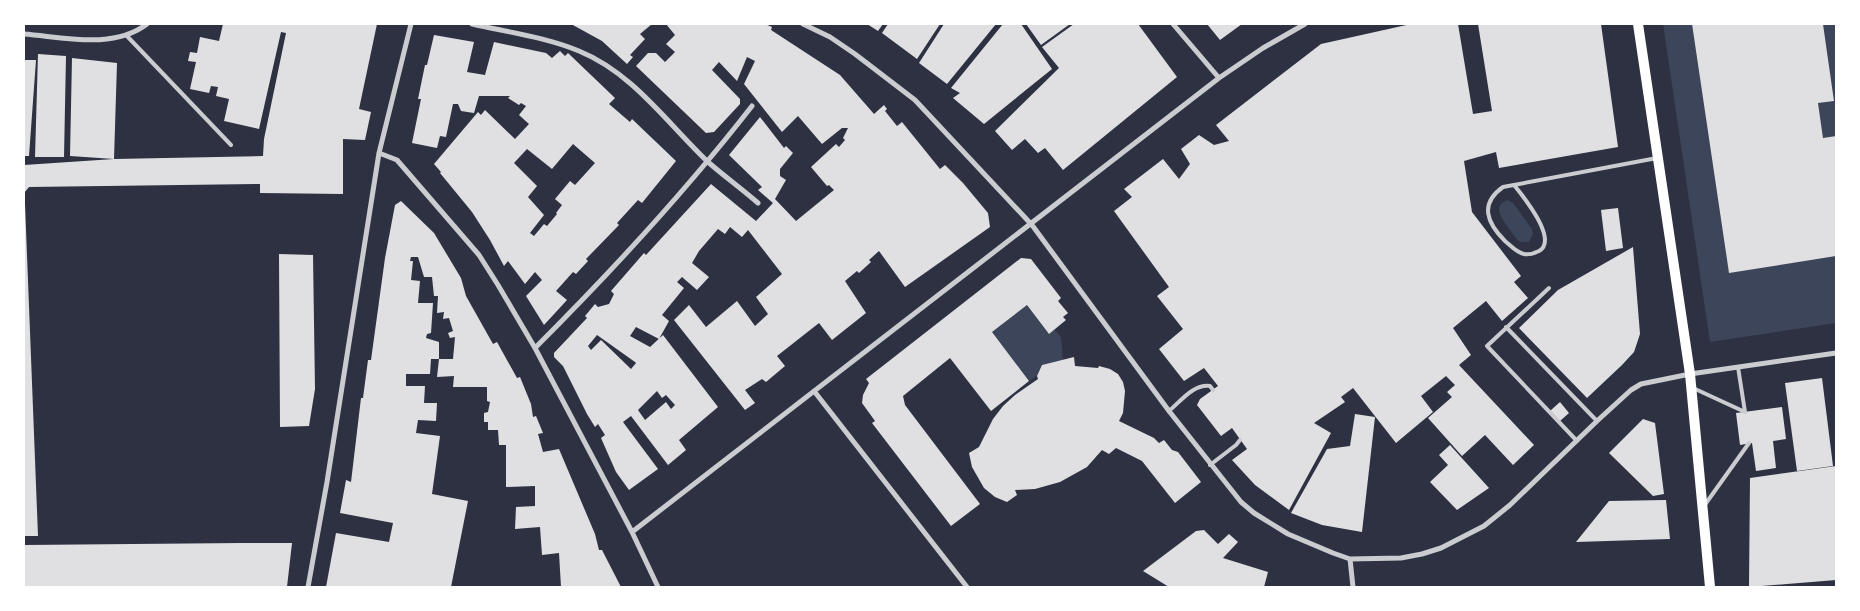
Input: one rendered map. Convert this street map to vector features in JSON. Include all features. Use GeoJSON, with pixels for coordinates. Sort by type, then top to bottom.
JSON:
{"type":"FeatureCollection","features":[{"type":"Feature","properties":{"kind":"main road"},"geometry":{"type":"LineString","coordinates":[[1638,24],[1692,388],[1710,587]]}},
{"type":"Feature","properties":{"kind":"street"},"geometry":{"type":"LineString","coordinates":[[308,587],[330,463],[378,153],[411,24]]}},
{"type":"Feature","properties":{"kind":"street"},"geometry":{"type":"LineString","coordinates":[[472,24],[545,40],[579,51],[601,62],[624,78],[643,95],[709,162],[758,203]]}},
{"type":"Feature","properties":{"kind":"street"},"geometry":{"type":"LineString","coordinates":[[803,24],[830,38],[885,76],[915,100],[1032,225],[1168,411],[1241,502],[1254,513],[1304,541],[1350,559],[1401,558],[1422,554],[1441,548],[1484,526],[1510,505],[1631,390],[1641,384],[1690,374],[1836,354]]}},
{"type":"Feature","properties":{"kind":"street"},"geometry":{"type":"LineString","coordinates":[[1174,24],[1219,78]]}},
{"type":"Feature","properties":{"kind":"street"},"geometry":{"type":"LineString","coordinates":[[632,532],[1032,225],[1219,78],[1263,48],[1305,24]]}},
{"type":"Feature","properties":{"kind":"street"},"geometry":{"type":"LineString","coordinates":[[24,34],[92,40],[111,39],[126,35],[145,25]]}},
{"type":"Feature","properties":{"kind":"street"},"geometry":{"type":"LineString","coordinates":[[535,348],[600,284],[709,162],[752,106]]}},
{"type":"Feature","properties":{"kind":"street"},"geometry":{"type":"LineString","coordinates":[[378,153],[397,160],[479,255],[535,348],[632,532],[658,587]]}},
{"type":"Feature","properties":{"kind":"street"},"geometry":{"type":"LineString","coordinates":[[814,391],[967,587]]}},
{"type":"Feature","properties":{"kind":"street"},"geometry":{"type":"LineString","coordinates":[[1350,559],[1353,587]]}},
{"type":"Feature","properties":{"kind":"lane"},"geometry":{"type":"LineString","coordinates":[[126,35],[231,145]]}},
{"type":"Feature","properties":{"kind":"lane"},"geometry":{"type":"LineString","coordinates":[[1514,185],[1531,208],[1543,229],[1546,241],[1542,250],[1534,254],[1524,254],[1513,249],[1498,234],[1489,220],[1487,206],[1495,193],[1503,187],[1657,158]]}},
{"type":"Feature","properties":{"kind":"lane"},"geometry":{"type":"LineString","coordinates":[[1549,288],[1487,346],[1577,441]]}},
{"type":"Feature","properties":{"kind":"lane"},"geometry":{"type":"LineString","coordinates":[[1506,327],[1597,421]]}},
{"type":"Feature","properties":{"kind":"lane"},"geometry":{"type":"LineString","coordinates":[[1692,388],[1745,412],[1738,367]]}},
{"type":"Feature","properties":{"kind":"lane"},"geometry":{"type":"LineString","coordinates":[[1168,411],[1194,389],[1202,385],[1210,386],[1213,390]]}},
{"type":"Feature","properties":{"kind":"lane"},"geometry":{"type":"LineString","coordinates":[[1210,465],[1236,446],[1240,440]]}},
{"type":"Feature","properties":{"kind":"lane"},"geometry":{"type":"LineString","coordinates":[[1703,508],[1749,443]]}},
{"type":"Feature","properties":{"kind":"shaded area"},"geometry":{"type":"Polygon","coordinates":[[[1663,24],[1692,24],[1729,272],[1836,256],[1836,323],[1710,342],[1663,24]]]}},
{"type":"Feature","properties":{"kind":"shaded area"},"geometry":{"type":"Polygon","coordinates":[[[1823,24],[1836,24],[1836,136],[1823,138],[1818,103],[1834,100],[1823,24]]]}},
{"type":"Feature","properties":{"kind":"shaded area"},"geometry":{"type":"Polygon","coordinates":[[[1507,200],[1513,203],[1532,229],[1533,234],[1529,242],[1517,240],[1502,218],[1499,210],[1500,206],[1507,200]]]}},
{"type":"Feature","properties":{"kind":"shaded area"},"geometry":{"type":"Polygon","coordinates":[[[1027,305],[1049,334],[1054,329],[1061,337],[1063,360],[1042,365],[1037,376],[1029,381],[992,332],[1027,305]]]}},
{"type":"Feature","properties":{"kind":"building"},"geometry":{"type":"Polygon","coordinates":[[[223,24],[377,24],[359,109],[371,112],[365,140],[343,139],[343,194],[260,193],[260,184],[29,187],[24,193],[24,165],[114,159],[263,156],[264,139],[286,33],[281,32],[259,129],[224,121],[229,99],[216,96],[218,87],[211,86],[209,93],[190,89],[196,62],[188,61],[190,52],[197,53],[200,37],[219,41],[223,24]]]}},
{"type":"Feature","properties":{"kind":"building"},"geometry":{"type":"Polygon","coordinates":[[[571,24],[652,24],[640,34],[645,39],[630,55],[633,57],[627,64],[602,41],[571,24]]]}},
{"type":"Feature","properties":{"kind":"building"},"geometry":{"type":"Polygon","coordinates":[[[666,24],[765,24],[772,27],[771,30],[840,75],[874,114],[884,105],[887,109],[885,111],[897,126],[902,122],[940,169],[945,165],[988,213],[990,227],[905,287],[879,251],[859,273],[857,271],[845,281],[866,313],[832,340],[819,323],[777,356],[785,366],[766,382],[762,379],[745,390],[755,403],[745,410],[674,320],[689,305],[706,327],[737,301],[755,326],[768,314],[756,297],[782,274],[748,230],[742,237],[730,227],[725,234],[718,229],[699,251],[692,263],[709,277],[697,290],[682,277],[677,282],[684,288],[662,315],[669,321],[659,338],[663,335],[718,407],[679,440],[686,450],[668,465],[631,416],[623,422],[658,469],[629,490],[616,472],[601,438],[605,435],[598,424],[595,427],[563,366],[554,357],[554,353],[587,318],[585,316],[595,304],[598,307],[609,304],[614,294],[611,291],[644,253],[646,255],[711,184],[756,221],[773,203],[758,190],[762,187],[729,155],[760,117],[784,148],[786,146],[793,153],[780,169],[780,176],[786,180],[775,199],[796,221],[834,190],[829,185],[827,186],[811,167],[836,144],[839,147],[845,140],[843,138],[848,128],[842,128],[822,144],[798,116],[782,132],[744,84],[755,61],[747,57],[737,81],[719,62],[712,70],[740,99],[740,104],[714,132],[706,133],[636,66],[648,53],[656,53],[665,62],[675,52],[666,44],[675,35],[666,24]],[[636,327],[630,336],[650,347],[659,339],[636,327]],[[597,335],[588,346],[591,350],[601,340],[631,369],[636,363],[597,335]],[[657,391],[638,410],[645,420],[666,402],[671,409],[675,405],[666,395],[662,398],[657,391]]]}},
{"type":"Feature","properties":{"kind":"building"},"geometry":{"type":"Polygon","coordinates":[[[867,24],[883,24],[878,31],[867,24]]]}},
{"type":"Feature","properties":{"kind":"building"},"geometry":{"type":"Polygon","coordinates":[[[888,24],[940,24],[917,59],[882,33],[888,24]]]}},
{"type":"Feature","properties":{"kind":"building"},"geometry":{"type":"Polygon","coordinates":[[[944,24],[996,24],[947,84],[919,63],[944,24]]]}},
{"type":"Feature","properties":{"kind":"building"},"geometry":{"type":"Polygon","coordinates":[[[1003,24],[1021,24],[1052,69],[984,124],[953,98],[960,93],[951,88],[1003,24]]]}},
{"type":"Feature","properties":{"kind":"building"},"geometry":{"type":"Polygon","coordinates":[[[1026,24],[1070,24],[1041,45],[1026,24]]]}},
{"type":"Feature","properties":{"kind":"building"},"geometry":{"type":"Polygon","coordinates":[[[1074,24],[1138,24],[1177,77],[1063,170],[1045,148],[1038,153],[1025,139],[1012,150],[995,131],[1059,68],[1042,47],[1074,24]]]}},
{"type":"Feature","properties":{"kind":"building"},"geometry":{"type":"Polygon","coordinates":[[[1207,24],[1242,24],[1220,40],[1207,24]]]}},
{"type":"Feature","properties":{"kind":"building"},"geometry":{"type":"Polygon","coordinates":[[[1411,24],[1458,24],[1473,114],[1492,111],[1478,24],[1601,24],[1618,147],[1499,168],[1496,152],[1464,161],[1472,212],[1521,276],[1514,282],[1528,298],[1502,321],[1486,301],[1453,328],[1471,355],[1459,365],[1534,445],[1513,465],[1485,435],[1462,456],[1428,418],[1452,397],[1447,392],[1455,385],[1446,376],[1421,396],[1433,412],[1396,443],[1353,388],[1341,397],[1345,402],[1314,423],[1331,433],[1289,510],[1255,485],[1232,460],[1247,449],[1232,428],[1221,436],[1197,405],[1200,399],[1218,386],[1204,368],[1184,381],[1159,349],[1183,329],[1157,296],[1169,287],[1114,211],[1132,197],[1124,189],[1163,159],[1179,179],[1190,164],[1181,149],[1199,135],[1214,145],[1229,141],[1216,125],[1321,44],[1411,24]]]}},
{"type":"Feature","properties":{"kind":"building"},"geometry":{"type":"Polygon","coordinates":[[[1692,24],[1823,24],[1834,101],[1818,103],[1823,138],[1836,136],[1836,256],[1729,273],[1692,24]]]}},
{"type":"Feature","properties":{"kind":"building"},"geometry":{"type":"Polygon","coordinates":[[[434,35],[474,42],[467,72],[485,75],[494,42],[546,53],[552,58],[560,51],[565,56],[568,53],[615,98],[609,104],[630,122],[632,119],[676,161],[642,203],[638,200],[617,223],[619,225],[586,259],[588,261],[576,274],[573,272],[556,291],[567,300],[544,325],[526,296],[542,280],[535,272],[525,284],[508,261],[504,266],[472,212],[434,164],[478,112],[481,115],[485,110],[515,139],[529,124],[519,115],[526,106],[521,103],[519,105],[508,98],[510,96],[479,96],[474,113],[461,111],[458,104],[453,104],[446,137],[440,136],[437,148],[412,143],[421,99],[418,99],[425,65],[427,65],[434,35]],[[573,144],[552,169],[527,149],[514,163],[537,186],[528,197],[544,215],[530,233],[534,236],[544,224],[547,226],[562,205],[555,199],[570,181],[575,185],[595,163],[573,144]]]}},
{"type":"Feature","properties":{"kind":"building"},"geometry":{"type":"Polygon","coordinates":[[[38,54],[66,56],[64,157],[35,157],[38,54]]]}},
{"type":"Feature","properties":{"kind":"building"},"geometry":{"type":"Polygon","coordinates":[[[72,58],[117,63],[114,159],[70,156],[72,58]]]}},
{"type":"Feature","properties":{"kind":"building"},"geometry":{"type":"Polygon","coordinates":[[[24,60],[36,60],[29,156],[24,156],[24,60]]]}},
{"type":"Feature","properties":{"kind":"building"},"geometry":{"type":"Polygon","coordinates":[[[401,201],[434,233],[461,278],[466,296],[493,344],[497,342],[517,378],[520,377],[531,404],[533,417],[536,416],[543,433],[538,434],[543,452],[559,449],[595,534],[599,550],[602,550],[621,587],[561,587],[559,553],[542,555],[540,527],[515,529],[516,507],[535,506],[535,486],[506,487],[506,445],[499,445],[498,430],[488,430],[488,422],[484,422],[484,413],[488,412],[490,402],[487,401],[487,387],[453,387],[454,376],[437,377],[439,359],[431,359],[430,374],[406,374],[406,386],[425,386],[424,403],[437,403],[436,421],[418,420],[416,433],[440,436],[432,494],[468,501],[451,587],[326,587],[336,533],[389,542],[393,523],[340,513],[346,480],[351,482],[361,398],[363,398],[368,360],[371,360],[385,258],[395,205],[401,201]],[[411,257],[410,261],[413,261],[411,280],[420,281],[418,303],[433,303],[431,333],[427,334],[426,338],[439,342],[439,359],[453,359],[455,337],[450,338],[448,333],[453,331],[449,318],[443,319],[444,312],[437,313],[438,296],[434,296],[432,277],[424,277],[418,257],[411,257]]]}},
{"type":"Feature","properties":{"kind":"building"},"geometry":{"type":"Polygon","coordinates":[[[25,204],[38,536],[24,536],[25,204]]]}},
{"type":"Feature","properties":{"kind":"building"},"geometry":{"type":"Polygon","coordinates":[[[1618,208],[1623,248],[1606,251],[1601,210],[1618,208]]]}},
{"type":"Feature","properties":{"kind":"building"},"geometry":{"type":"Polygon","coordinates":[[[1633,247],[1640,334],[1634,352],[1587,398],[1519,328],[1558,290],[1633,247]]]}},
{"type":"Feature","properties":{"kind":"building"},"geometry":{"type":"Polygon","coordinates":[[[279,254],[313,255],[315,389],[309,426],[280,427],[279,254]]]}},
{"type":"Feature","properties":{"kind":"building"},"geometry":{"type":"Polygon","coordinates":[[[1021,258],[1031,259],[1061,298],[1058,301],[1068,313],[1063,317],[1066,320],[1049,334],[1027,305],[992,332],[1029,381],[991,411],[950,358],[903,396],[905,405],[980,504],[951,526],[872,423],[875,421],[862,403],[863,395],[869,383],[866,379],[1021,258]]]}},
{"type":"Feature","properties":{"kind":"building"},"geometry":{"type":"Polygon","coordinates":[[[1074,357],[1075,366],[1098,368],[1099,366],[1110,369],[1118,374],[1123,382],[1125,391],[1123,413],[1119,421],[1154,438],[1159,443],[1164,440],[1172,450],[1178,452],[1201,482],[1175,503],[1142,461],[1116,448],[1109,454],[1102,450],[1087,467],[1060,482],[1035,489],[1015,490],[1017,495],[1007,502],[995,497],[984,488],[972,467],[969,453],[979,447],[993,419],[1003,406],[1038,379],[1037,376],[1042,365],[1074,357]]]}},
{"type":"Feature","properties":{"kind":"building"},"geometry":{"type":"Polygon","coordinates":[[[1822,378],[1833,466],[1797,471],[1785,383],[1822,378]]]}},
{"type":"Feature","properties":{"kind":"building"},"geometry":{"type":"Polygon","coordinates":[[[1560,402],[1569,413],[1560,421],[1550,411],[1560,402]]]}},
{"type":"Feature","properties":{"kind":"building"},"geometry":{"type":"Polygon","coordinates":[[[1782,407],[1786,439],[1773,441],[1776,468],[1756,471],[1752,443],[1740,445],[1736,413],[1782,407]]]}},
{"type":"Feature","properties":{"kind":"building"},"geometry":{"type":"Polygon","coordinates":[[[1355,414],[1375,417],[1362,532],[1322,525],[1291,513],[1327,449],[1350,446],[1355,414]]]}},
{"type":"Feature","properties":{"kind":"building"},"geometry":{"type":"Polygon","coordinates":[[[1643,419],[1655,423],[1664,494],[1653,496],[1609,453],[1643,419]]]}},
{"type":"Feature","properties":{"kind":"building"},"geometry":{"type":"Polygon","coordinates":[[[1450,445],[1489,488],[1457,510],[1430,482],[1448,465],[1439,455],[1450,445]]]}},
{"type":"Feature","properties":{"kind":"building"},"geometry":{"type":"Polygon","coordinates":[[[1836,466],[1836,580],[1749,587],[1750,478],[1836,466]]]}},
{"type":"Feature","properties":{"kind":"building"},"geometry":{"type":"Polygon","coordinates":[[[1666,500],[1670,539],[1576,542],[1609,501],[1666,500]]]}},
{"type":"Feature","properties":{"kind":"building"},"geometry":{"type":"Polygon","coordinates":[[[1204,530],[1218,544],[1229,534],[1238,542],[1223,558],[1268,572],[1264,587],[1169,587],[1143,571],[1196,531],[1204,530]]]}},
{"type":"Feature","properties":{"kind":"building"},"geometry":{"type":"Polygon","coordinates":[[[292,543],[287,587],[24,587],[24,545],[292,543]]]}}]}
